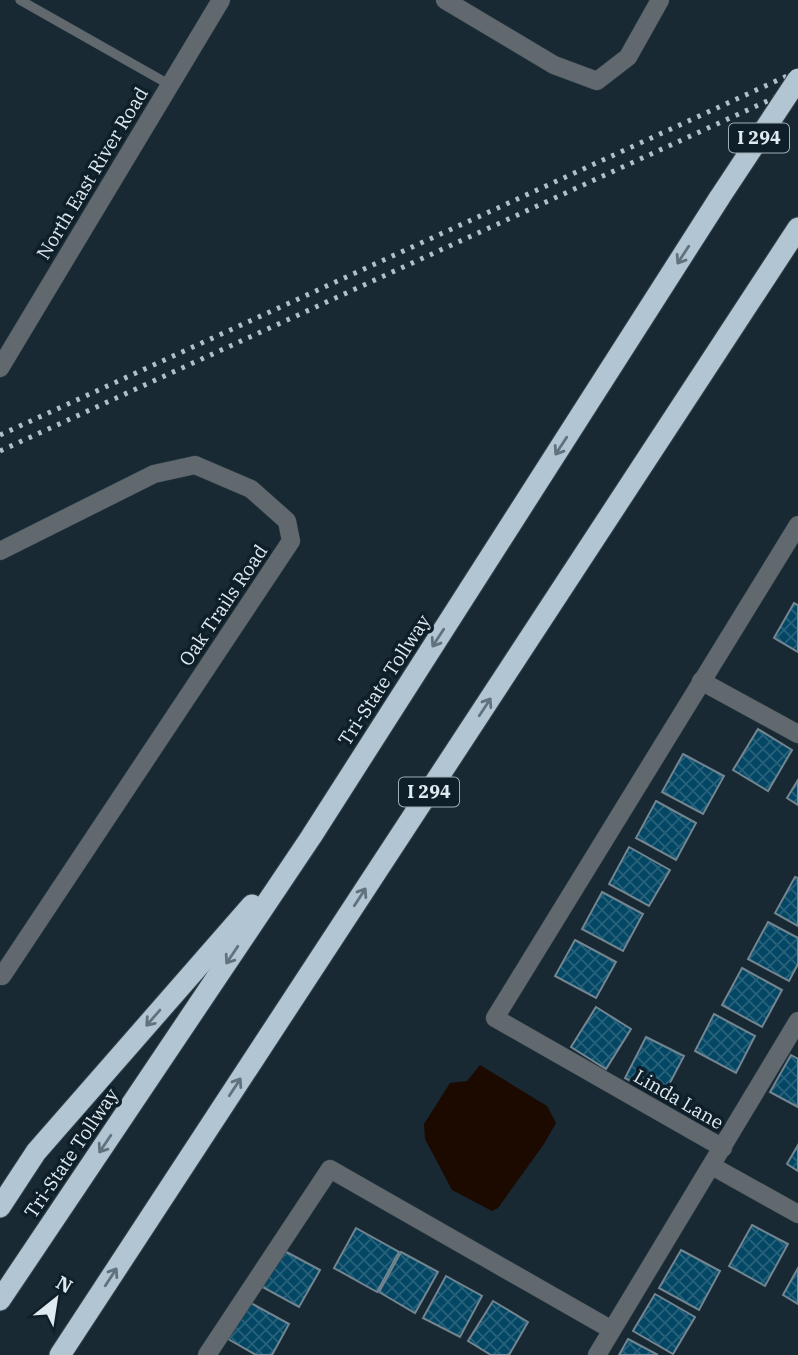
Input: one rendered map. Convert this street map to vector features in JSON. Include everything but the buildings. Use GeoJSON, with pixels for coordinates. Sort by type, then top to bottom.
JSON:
{"type":"FeatureCollection","features":[{"type":"Feature","properties":{"kind":"highway","name":"Tri-State Tollway"},"geometry":{"type":"LineString","coordinates":[[0,1300],[311,837],[798,79]]}},
{"type":"Feature","properties":{"kind":"highway","name":"I 294"},"geometry":{"type":"LineString","coordinates":[[60,1355],[798,228]]}},
{"type":"Feature","properties":{"kind":"highway"},"geometry":{"type":"LineString","coordinates":[[0,1207],[36,1152],[311,837]]}},
{"type":"Feature","properties":{"kind":"street","name":"North East River Road"},"geometry":{"type":"LineString","coordinates":[[0,368],[221,0]]}},
{"type":"Feature","properties":{"kind":"street"},"geometry":{"type":"LineString","coordinates":[[444,0],[554,65],[597,81],[628,57],[660,0]]}},
{"type":"Feature","properties":{"kind":"street","name":"Oak Trails Road"},"geometry":{"type":"LineString","coordinates":[[0,551],[154,474],[195,465],[251,489],[287,521],[291,541],[2,976],[0,975]]}},
{"type":"Feature","properties":{"kind":"street","name":"Linda Lane"},"geometry":{"type":"LineString","coordinates":[[597,1355],[723,1148],[495,1018],[798,525]]}},
{"type":"Feature","properties":{"kind":"street"},"geometry":{"type":"LineString","coordinates":[[701,681],[798,734]]}},
{"type":"Feature","properties":{"kind":"street"},"geometry":{"type":"LineString","coordinates":[[723,1148],[798,1021]]}},
{"type":"Feature","properties":{"kind":"street"},"geometry":{"type":"LineString","coordinates":[[712,1166],[798,1214]]}},
{"type":"Feature","properties":{"kind":"street"},"geometry":{"type":"LineString","coordinates":[[207,1355],[330,1170],[612,1329]]}},
{"type":"Feature","properties":{"kind":"lane"},"geometry":{"type":"LineString","coordinates":[[20,0],[170,85]]}},
{"type":"Feature","properties":{"kind":"shaded area"},"geometry":{"type":"Polygon","coordinates":[[[480,1065],[547,1106],[556,1123],[498,1208],[492,1211],[452,1190],[425,1139],[424,1124],[450,1083],[467,1081],[480,1065]]]}},
{"type":"Feature","properties":{"kind":"railway"},"geometry":{"type":"LineString","coordinates":[[0,435],[798,71]]}},
{"type":"Feature","properties":{"kind":"railway"},"geometry":{"type":"LineString","coordinates":[[0,451],[798,87]]}}]}
